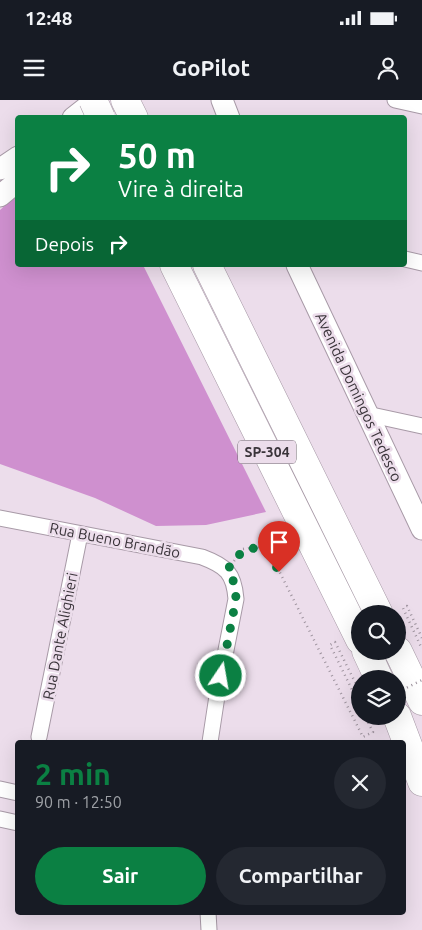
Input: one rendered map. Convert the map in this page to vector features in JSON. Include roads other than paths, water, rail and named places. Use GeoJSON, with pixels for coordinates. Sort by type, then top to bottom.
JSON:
{"type":"FeatureCollection","features":[{"type":"Feature","properties":{"kind":"highway"},"geometry":{"type":"LineString","coordinates":[[94,100],[100,115]]}},
{"type":"Feature","properties":{"kind":"highway"},"geometry":{"type":"LineString","coordinates":[[125,100],[132,115]]}},
{"type":"Feature","properties":{"kind":"highway","name":"SP-304"},"geometry":{"type":"LineString","coordinates":[[175,267],[351,622]]}},
{"type":"Feature","properties":{"kind":"highway","name":"SP-304"},"geometry":{"type":"LineString","coordinates":[[207,267],[375,605]]}},
{"type":"Feature","properties":{"kind":"highway"},"geometry":{"type":"LineString","coordinates":[[402,660],[422,700]]}},
{"type":"Feature","properties":{"kind":"highway"},"geometry":{"type":"LineString","coordinates":[[400,725],[422,782]]}},
{"type":"Feature","properties":{"kind":"highway"},"geometry":{"type":"LineString","coordinates":[[402,725],[422,766]]}},
{"type":"Feature","properties":{"kind":"street"},"geometry":{"type":"LineString","coordinates":[[76,115],[94,100]]}},
{"type":"Feature","properties":{"kind":"street"},"geometry":{"type":"LineString","coordinates":[[222,100],[229,115]]}},
{"type":"Feature","properties":{"kind":"street"},"geometry":{"type":"LineString","coordinates":[[395,100],[422,106]]}},
{"type":"Feature","properties":{"kind":"street"},"geometry":{"type":"LineString","coordinates":[[0,169],[15,160]]}},
{"type":"Feature","properties":{"kind":"street"},"geometry":{"type":"LineString","coordinates":[[0,196],[15,184]]}},
{"type":"Feature","properties":{"kind":"street"},"geometry":{"type":"LineString","coordinates":[[407,259],[422,263]]}},
{"type":"Feature","properties":{"kind":"street","name":"Avenida Domingos Tedesco"},"geometry":{"type":"LineString","coordinates":[[298,267],[422,529]]}},
{"type":"Feature","properties":{"kind":"street"},"geometry":{"type":"LineString","coordinates":[[367,414],[422,426]]}},
{"type":"Feature","properties":{"kind":"street","name":"Rua Bueno Brandão"},"geometry":{"type":"LineString","coordinates":[[0,518],[202,557],[217,563],[227,570],[235,584],[236,599],[210,740]]}},
{"type":"Feature","properties":{"kind":"street","name":"Rua Dante Alighieri"},"geometry":{"type":"LineString","coordinates":[[39,737],[80,534]]}},
{"type":"Feature","properties":{"kind":"street"},"geometry":{"type":"LineString","coordinates":[[0,789],[15,792]]}},
{"type":"Feature","properties":{"kind":"street"},"geometry":{"type":"LineString","coordinates":[[0,819],[15,822]]}},
{"type":"Feature","properties":{"kind":"street"},"geometry":{"type":"LineString","coordinates":[[208,915],[209,930]]}}]}
